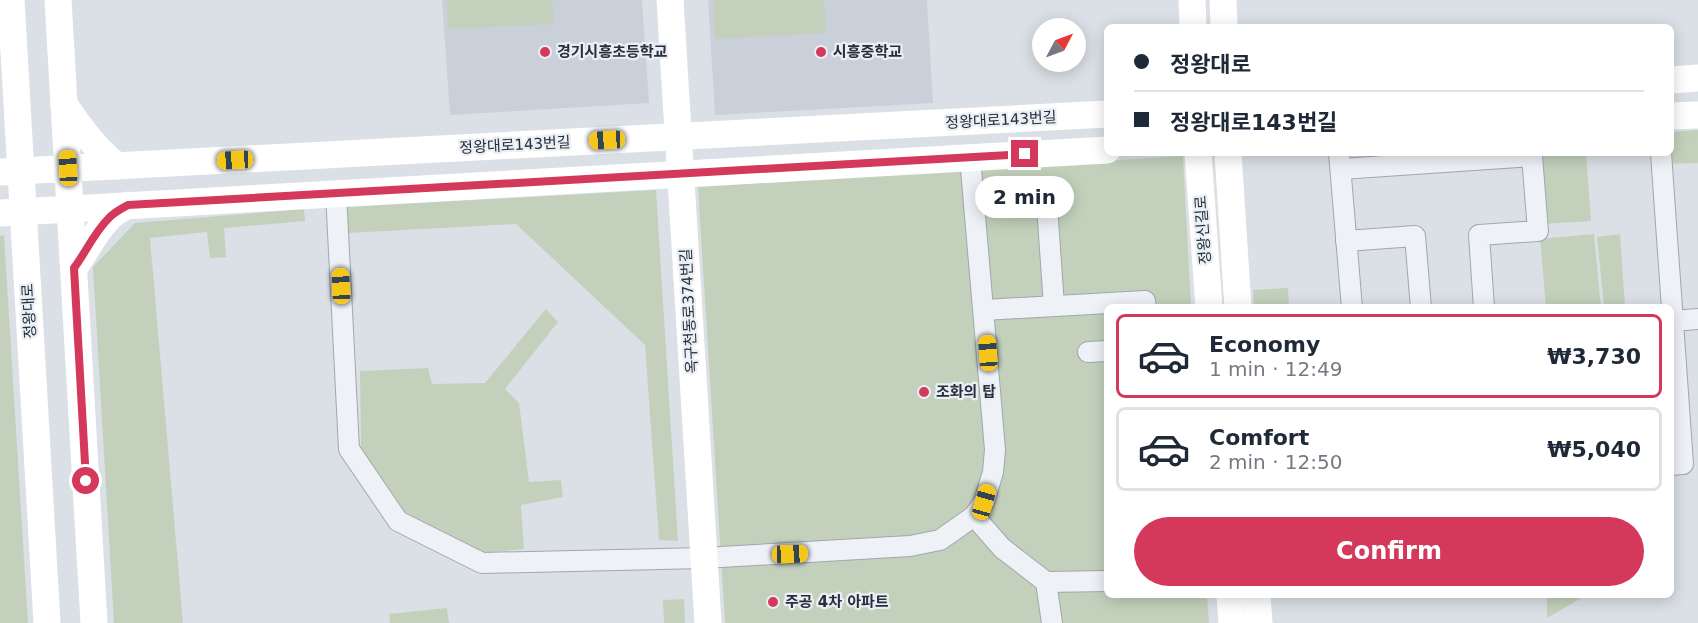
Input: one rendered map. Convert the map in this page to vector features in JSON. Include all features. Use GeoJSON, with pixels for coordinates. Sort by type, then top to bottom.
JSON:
{"type":"FeatureCollection","features":[{"type":"Feature","properties":{"kind":"street","name":"정왕대로"},"geometry":{"type":"LineString","coordinates":[[11,0],[17,107],[10,172],[12,212],[47,623]]}},
{"type":"Feature","properties":{"kind":"street"},"geometry":{"type":"LineString","coordinates":[[58,0],[94,623]]}},
{"type":"Feature","properties":{"kind":"street","name":"옥구천동로374번길"},"geometry":{"type":"LineString","coordinates":[[670,0],[708,623]]}},
{"type":"Feature","properties":{"kind":"street"},"geometry":{"type":"LineString","coordinates":[[1192,0],[1193,24]]}},
{"type":"Feature","properties":{"kind":"street"},"geometry":{"type":"LineString","coordinates":[[1223,0],[1224,24]]}},
{"type":"Feature","properties":{"kind":"street"},"geometry":{"type":"LineString","coordinates":[[1674,80],[1698,78]]}},
{"type":"Feature","properties":{"kind":"street"},"geometry":{"type":"LineString","coordinates":[[64,104],[90,142],[117,166]]}},
{"type":"Feature","properties":{"kind":"street"},"geometry":{"type":"LineString","coordinates":[[0,132],[17,107]]}},
{"type":"Feature","properties":{"kind":"street","name":"정왕대로143번길"},"geometry":{"type":"LineString","coordinates":[[10,172],[1104,114]]}},
{"type":"Feature","properties":{"kind":"street"},"geometry":{"type":"LineString","coordinates":[[1674,116],[1698,115]]}},
{"type":"Feature","properties":{"kind":"street"},"geometry":{"type":"LineString","coordinates":[[12,212],[1104,150]]}},
{"type":"Feature","properties":{"kind":"street","name":"정왕신길로"},"geometry":{"type":"LineString","coordinates":[[1198,156],[1209,304]]}},
{"type":"Feature","properties":{"kind":"street","name":"정왕신길로"},"geometry":{"type":"LineString","coordinates":[[1228,156],[1238,304]]}},
{"type":"Feature","properties":{"kind":"street"},"geometry":{"type":"LineString","coordinates":[[1352,304],[1340,161],[1532,156],[1538,231],[1479,235],[1484,304]]}},
{"type":"Feature","properties":{"kind":"street"},"geometry":{"type":"LineString","coordinates":[[1661,156],[1672,304]]}},
{"type":"Feature","properties":{"kind":"street"},"geometry":{"type":"LineString","coordinates":[[336,193],[349,448],[398,521],[482,563],[704,558],[910,546],[940,540],[974,516],[984,502],[993,472],[995,450],[970,157]]}},
{"type":"Feature","properties":{"kind":"street"},"geometry":{"type":"LineString","coordinates":[[1046,192],[1054,306]]}},
{"type":"Feature","properties":{"kind":"street"},"geometry":{"type":"LineString","coordinates":[[74,268],[109,218],[128,205]]}},
{"type":"Feature","properties":{"kind":"street"},"geometry":{"type":"LineString","coordinates":[[1346,241],[1415,236],[1421,304]]}},
{"type":"Feature","properties":{"kind":"street"},"geometry":{"type":"LineString","coordinates":[[984,309],[1145,302],[1145,304]]}},
{"type":"Feature","properties":{"kind":"street"},"geometry":{"type":"LineString","coordinates":[[1674,321],[1698,319]]}},
{"type":"Feature","properties":{"kind":"street"},"geometry":{"type":"LineString","coordinates":[[1674,335],[1683,464],[1674,465]]}},
{"type":"Feature","properties":{"kind":"street"},"geometry":{"type":"LineString","coordinates":[[974,516],[1002,548],[1046,582],[1104,581]]}},
{"type":"Feature","properties":{"kind":"street"},"geometry":{"type":"LineString","coordinates":[[1046,582],[1052,623]]}},
{"type":"Feature","properties":{"kind":"street"},"geometry":{"type":"LineString","coordinates":[[1230,598],[1232,623]]}},
{"type":"Feature","properties":{"kind":"street"},"geometry":{"type":"LineString","coordinates":[[1257,598],[1259,623]]}},
{"type":"Feature","properties":{"kind":"shaded area","name":"경기시흥초등학교"},"geometry":{"type":"Polygon","coordinates":[[[442,0],[642,0],[649,103],[450,115],[442,0]]]}},
{"type":"Feature","properties":{"kind":"shaded area","name":"시흥중학교"},"geometry":{"type":"Polygon","coordinates":[[[708,0],[927,0],[933,103],[715,115],[708,0]]]}},
{"type":"Feature","properties":{"kind":"green space"},"geometry":{"type":"Polygon","coordinates":[[[447,0],[552,0],[554,24],[448,29],[447,0]]]}},
{"type":"Feature","properties":{"kind":"green space"},"geometry":{"type":"Polygon","coordinates":[[[713,0],[824,0],[826,33],[715,39],[713,0]]]}},
{"type":"Feature","properties":{"kind":"green space"},"geometry":{"type":"Polygon","coordinates":[[[1698,130],[1698,163],[1665,164],[1664,156],[1674,156],[1674,132],[1698,130]]]}},
{"type":"Feature","properties":{"kind":"green space"},"geometry":{"type":"Polygon","coordinates":[[[1183,156],[1191,304],[1104,304],[1104,598],[1207,598],[1209,623],[725,623],[698,187],[1183,156]]]}},
{"type":"Feature","properties":{"kind":"green space"},"geometry":{"type":"Polygon","coordinates":[[[1539,156],[1586,156],[1591,221],[1543,224],[1539,156]]]}},
{"type":"Feature","properties":{"kind":"green space"},"geometry":{"type":"Polygon","coordinates":[[[656,190],[678,541],[659,540],[645,345],[516,224],[348,233],[347,207],[656,190]]]}},
{"type":"Feature","properties":{"kind":"green space"},"geometry":{"type":"Polygon","coordinates":[[[304,209],[305,221],[224,228],[226,257],[210,258],[207,232],[150,238],[183,623],[114,623],[93,267],[135,223],[304,209]]]}},
{"type":"Feature","properties":{"kind":"green space"},"geometry":{"type":"Polygon","coordinates":[[[1594,234],[1601,304],[1546,304],[1540,239],[1594,234]]]}},
{"type":"Feature","properties":{"kind":"green space"},"geometry":{"type":"Polygon","coordinates":[[[1620,234],[1625,304],[1604,304],[1597,237],[1620,234]]]}},
{"type":"Feature","properties":{"kind":"green space"},"geometry":{"type":"Polygon","coordinates":[[[4,235],[28,623],[0,623],[0,236],[4,235]]]}},
{"type":"Feature","properties":{"kind":"green space"},"geometry":{"type":"Polygon","coordinates":[[[1288,288],[1289,304],[1254,304],[1253,290],[1288,288]]]}},
{"type":"Feature","properties":{"kind":"green space"},"geometry":{"type":"Polygon","coordinates":[[[546,309],[558,322],[505,389],[519,403],[529,482],[561,480],[563,497],[521,505],[524,549],[482,553],[403,513],[361,449],[360,371],[428,368],[432,384],[485,383],[546,309]]]}},
{"type":"Feature","properties":{"kind":"green space"},"geometry":{"type":"Polygon","coordinates":[[[1547,598],[1582,598],[1547,618],[1547,598]]]}},
{"type":"Feature","properties":{"kind":"green space"},"geometry":{"type":"Polygon","coordinates":[[[684,599],[685,623],[664,623],[663,600],[684,599]]]}},
{"type":"Feature","properties":{"kind":"green space"},"geometry":{"type":"Polygon","coordinates":[[[447,608],[449,623],[390,623],[389,614],[447,608]]]}},
{"type":"Feature","properties":{"kind":"place","name":"경기시흥초등학교"},"geometry":{"type":"Point","coordinates":[545,52]}},
{"type":"Feature","properties":{"kind":"place","name":"시흥중학교"},"geometry":{"type":"Point","coordinates":[821,52]}},
{"type":"Feature","properties":{"kind":"place","name":"조화의 탑"},"geometry":{"type":"Point","coordinates":[924,392]}},
{"type":"Feature","properties":{"kind":"place","name":"주공 4차 아파트"},"geometry":{"type":"Point","coordinates":[773,602]}},
{"type":"Feature","properties":{"kind":"route"},"geometry":{"type":"LineString","coordinates":[[86,481],[74,268],[109,218],[128,205],[1025,154]]}}]}
